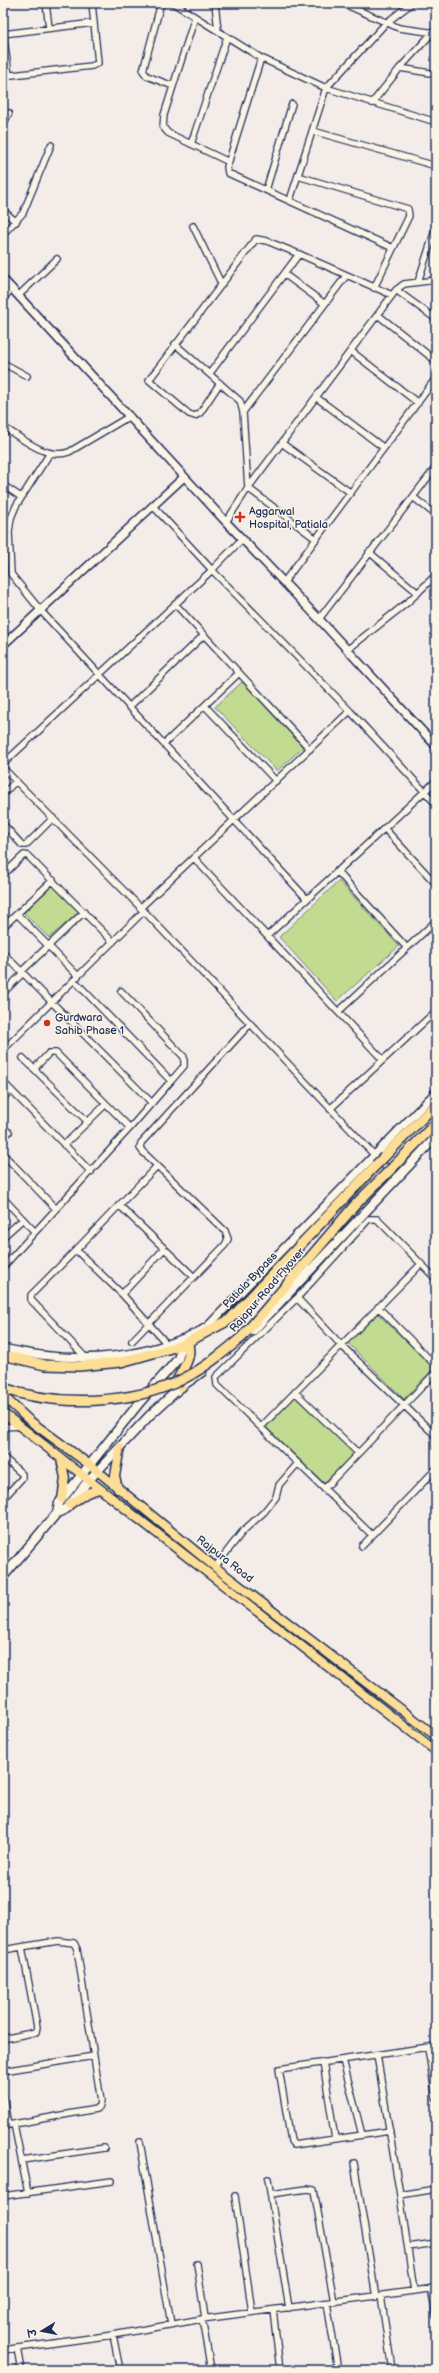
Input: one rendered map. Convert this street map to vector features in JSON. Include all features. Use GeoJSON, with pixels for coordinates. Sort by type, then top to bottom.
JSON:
{"type":"FeatureCollection","features":[{"type":"Feature","properties":{"kind":"highway","name":"Patiala Bypass"},"geometry":{"type":"LineString","coordinates":[[3,1355],[45,1365],[79,1366],[121,1362],[185,1343],[229,1320],[436,1104]]}},
{"type":"Feature","properties":{"kind":"highway","name":"Rajapur Road Flyover"},"geometry":{"type":"LineString","coordinates":[[3,1388],[50,1399],[107,1400],[135,1395],[184,1379],[214,1360],[242,1337],[355,1205],[436,1123]]}},
{"type":"Feature","properties":{"kind":"highway"},"geometry":{"type":"LineString","coordinates":[[181,1387],[178,1379],[188,1359],[190,1346],[185,1343]]}},
{"type":"Feature","properties":{"kind":"main road"},"geometry":{"type":"LineString","coordinates":[[69,1504],[88,1481],[146,1419],[181,1387],[247,1337],[436,1137]]}},
{"type":"Feature","properties":{"kind":"main road"},"geometry":{"type":"LineString","coordinates":[[57,1513],[58,1503],[140,1402],[178,1359],[185,1343]]}},
{"type":"Feature","properties":{"kind":"main road","name":"Rajpura Road"},"geometry":{"type":"LineString","coordinates":[[3,1396],[30,1422],[90,1465],[215,1567],[436,1736]]}},
{"type":"Feature","properties":{"kind":"main road","name":"Rajpura Road"},"geometry":{"type":"LineString","coordinates":[[3,1413],[88,1481],[436,1751]]}},
{"type":"Feature","properties":{"kind":"main road"},"geometry":{"type":"LineString","coordinates":[[118,1489],[115,1476],[120,1447]]}},
{"type":"Feature","properties":{"kind":"main road"},"geometry":{"type":"LineString","coordinates":[[61,1459],[65,1478],[62,1499]]}},
{"type":"Feature","properties":{"kind":"main road"},"geometry":{"type":"LineString","coordinates":[[3,1577],[57,1513],[69,1504],[99,1489]]}},
{"type":"Feature","properties":{"kind":"street"},"geometry":{"type":"LineString","coordinates":[[46,3],[49,28]]}},
{"type":"Feature","properties":{"kind":"street"},"geometry":{"type":"LineString","coordinates":[[3,31],[6,75],[96,65],[99,61],[92,3]]}},
{"type":"Feature","properties":{"kind":"street"},"geometry":{"type":"LineString","coordinates":[[160,3],[143,70],[147,76],[173,86]]}},
{"type":"Feature","properties":{"kind":"street"},"geometry":{"type":"LineString","coordinates":[[173,3],[261,58],[326,88],[436,122]]}},
{"type":"Feature","properties":{"kind":"street"},"geometry":{"type":"LineString","coordinates":[[215,3],[218,31]]}},
{"type":"Feature","properties":{"kind":"street"},"geometry":{"type":"LineString","coordinates":[[342,3],[386,23],[408,31],[435,32]]}},
{"type":"Feature","properties":{"kind":"street"},"geometry":{"type":"LineString","coordinates":[[290,200],[326,88],[386,23],[412,3]]}},
{"type":"Feature","properties":{"kind":"street"},"geometry":{"type":"LineString","coordinates":[[195,17],[164,115],[163,127],[168,133],[229,162]]}},
{"type":"Feature","properties":{"kind":"street"},"geometry":{"type":"LineString","coordinates":[[3,34],[94,23]]}},
{"type":"Feature","properties":{"kind":"street"},"geometry":{"type":"LineString","coordinates":[[372,103],[400,68],[435,32]]}},
{"type":"Feature","properties":{"kind":"street"},"geometry":{"type":"LineString","coordinates":[[192,144],[228,37]]}},
{"type":"Feature","properties":{"kind":"street"},"geometry":{"type":"LineString","coordinates":[[261,58],[227,169],[230,174],[393,248]]}},
{"type":"Feature","properties":{"kind":"street"},"geometry":{"type":"LineString","coordinates":[[400,68],[436,74]]}},
{"type":"Feature","properties":{"kind":"street"},"geometry":{"type":"LineString","coordinates":[[266,190],[292,104]]}},
{"type":"Feature","properties":{"kind":"street"},"geometry":{"type":"LineString","coordinates":[[3,125],[9,113]]}},
{"type":"Feature","properties":{"kind":"street"},"geometry":{"type":"LineString","coordinates":[[313,131],[436,166]]}},
{"type":"Feature","properties":{"kind":"street"},"geometry":{"type":"LineString","coordinates":[[3,234],[23,213],[51,145]]}},
{"type":"Feature","properties":{"kind":"street"},"geometry":{"type":"LineString","coordinates":[[298,176],[408,209],[409,216],[374,288]]}},
{"type":"Feature","properties":{"kind":"street"},"geometry":{"type":"LineString","coordinates":[[3,210],[16,222]]}},
{"type":"Feature","properties":{"kind":"street"},"geometry":{"type":"LineString","coordinates":[[193,226],[221,283]]}},
{"type":"Feature","properties":{"kind":"street"},"geometry":{"type":"LineString","coordinates":[[418,282],[436,227]]}},
{"type":"Feature","properties":{"kind":"street"},"geometry":{"type":"LineString","coordinates":[[220,383],[200,413],[195,416],[189,414],[150,382],[150,378],[256,239],[267,241],[299,254],[374,288],[394,293],[436,319]]}},
{"type":"Feature","properties":{"kind":"street"},"geometry":{"type":"LineString","coordinates":[[210,373],[299,254]]}},
{"type":"Feature","properties":{"kind":"street"},"geometry":{"type":"LineString","coordinates":[[19,295],[57,259]]}},
{"type":"Feature","properties":{"kind":"street"},"geometry":{"type":"LineString","coordinates":[[284,274],[325,304]]}},
{"type":"Feature","properties":{"kind":"street"},"geometry":{"type":"LineString","coordinates":[[243,412],[346,276]]}},
{"type":"Feature","properties":{"kind":"street"},"geometry":{"type":"LineString","coordinates":[[3,279],[130,416],[184,477],[319,619],[436,746]]}},
{"type":"Feature","properties":{"kind":"street"},"geometry":{"type":"LineString","coordinates":[[226,522],[248,488],[283,444],[394,293],[404,284],[436,280]]}},
{"type":"Feature","properties":{"kind":"street"},"geometry":{"type":"LineString","coordinates":[[3,299],[12,288]]}},
{"type":"Feature","properties":{"kind":"street"},"geometry":{"type":"LineString","coordinates":[[378,315],[436,360]]}},
{"type":"Feature","properties":{"kind":"street"},"geometry":{"type":"LineString","coordinates":[[175,344],[210,373],[240,401],[243,412],[248,488],[316,539]]}},
{"type":"Feature","properties":{"kind":"street"},"geometry":{"type":"LineString","coordinates":[[351,351],[418,403]]}},
{"type":"Feature","properties":{"kind":"street"},"geometry":{"type":"LineString","coordinates":[[3,363],[27,376]]}},
{"type":"Feature","properties":{"kind":"street"},"geometry":{"type":"LineString","coordinates":[[284,582],[436,378]]}},
{"type":"Feature","properties":{"kind":"street"},"geometry":{"type":"LineString","coordinates":[[317,398],[384,448]]}},
{"type":"Feature","properties":{"kind":"street"},"geometry":{"type":"LineString","coordinates":[[3,427],[50,453],[69,452],[130,416]]}},
{"type":"Feature","properties":{"kind":"street"},"geometry":{"type":"LineString","coordinates":[[283,444],[350,493]]}},
{"type":"Feature","properties":{"kind":"street"},"geometry":{"type":"LineString","coordinates":[[50,453],[21,497],[11,518],[9,532],[12,574],[41,611],[307,899]]}},
{"type":"Feature","properties":{"kind":"street"},"geometry":{"type":"LineString","coordinates":[[319,619],[436,466]]}},
{"type":"Feature","properties":{"kind":"street"},"geometry":{"type":"LineString","coordinates":[[3,645],[184,477]]}},
{"type":"Feature","properties":{"kind":"street"},"geometry":{"type":"LineString","coordinates":[[3,485],[21,497]]}},
{"type":"Feature","properties":{"kind":"street"},"geometry":{"type":"LineString","coordinates":[[413,497],[436,515]]}},
{"type":"Feature","properties":{"kind":"street"},"geometry":{"type":"LineString","coordinates":[[153,506],[212,570],[350,711],[436,804]]}},
{"type":"Feature","properties":{"kind":"street"},"geometry":{"type":"LineString","coordinates":[[3,764],[176,605],[242,539]]}},
{"type":"Feature","properties":{"kind":"street"},"geometry":{"type":"LineString","coordinates":[[369,552],[418,593]]}},
{"type":"Feature","properties":{"kind":"street"},"geometry":{"type":"LineString","coordinates":[[347,650],[418,593],[436,575]]}},
{"type":"Feature","properties":{"kind":"street"},"geometry":{"type":"LineString","coordinates":[[176,605],[310,749]]}},
{"type":"Feature","properties":{"kind":"street"},"geometry":{"type":"LineString","coordinates":[[129,707],[204,635]]}},
{"type":"Feature","properties":{"kind":"street"},"geometry":{"type":"LineString","coordinates":[[164,744],[240,673]]}},
{"type":"Feature","properties":{"kind":"street"},"geometry":{"type":"LineString","coordinates":[[205,706],[276,781]]}},
{"type":"Feature","properties":{"kind":"street"},"geometry":{"type":"LineString","coordinates":[[3,1050],[113,942],[142,910],[194,858],[350,711]]}},
{"type":"Feature","properties":{"kind":"street"},"geometry":{"type":"LineString","coordinates":[[3,768],[142,910],[396,1178]]}},
{"type":"Feature","properties":{"kind":"street"},"geometry":{"type":"LineString","coordinates":[[3,794],[16,781]]}},
{"type":"Feature","properties":{"kind":"street"},"geometry":{"type":"LineString","coordinates":[[267,936],[436,781]]}},
{"type":"Feature","properties":{"kind":"street"},"geometry":{"type":"LineString","coordinates":[[3,824],[22,845],[26,845],[53,818]]}},
{"type":"Feature","properties":{"kind":"street"},"geometry":{"type":"LineString","coordinates":[[384,828],[436,884]]}},
{"type":"Feature","properties":{"kind":"street"},"geometry":{"type":"LineString","coordinates":[[3,874],[26,854],[113,942]]}},
{"type":"Feature","properties":{"kind":"street"},"geometry":{"type":"LineString","coordinates":[[194,858],[383,1060]]}},
{"type":"Feature","properties":{"kind":"street"},"geometry":{"type":"LineString","coordinates":[[337,871],[407,948]]}},
{"type":"Feature","properties":{"kind":"street"},"geometry":{"type":"LineString","coordinates":[[3,927],[53,880]]}},
{"type":"Feature","properties":{"kind":"street"},"geometry":{"type":"LineString","coordinates":[[3,992],[84,912]]}},
{"type":"Feature","properties":{"kind":"street"},"geometry":{"type":"LineString","coordinates":[[17,914],[171,1081]]}},
{"type":"Feature","properties":{"kind":"street"},"geometry":{"type":"LineString","coordinates":[[338,1012],[436,921]]}},
{"type":"Feature","properties":{"kind":"street"},"geometry":{"type":"LineString","coordinates":[[3,953],[152,1103]]}},
{"type":"Feature","properties":{"kind":"street"},"geometry":{"type":"LineString","coordinates":[[3,1268],[184,1066],[184,1057],[121,991]]}},
{"type":"Feature","properties":{"kind":"street"},"geometry":{"type":"LineString","coordinates":[[330,1109],[436,1011]]}},
{"type":"Feature","properties":{"kind":"street"},"geometry":{"type":"LineString","coordinates":[[132,1341],[225,1245],[227,1235],[140,1148],[141,1143],[250,1024]]}},
{"type":"Feature","properties":{"kind":"street"},"geometry":{"type":"LineString","coordinates":[[34,1069],[49,1053],[56,1053],[130,1128]]}},
{"type":"Feature","properties":{"kind":"street"},"geometry":{"type":"LineString","coordinates":[[23,1058],[88,1122]]}},
{"type":"Feature","properties":{"kind":"street"},"geometry":{"type":"LineString","coordinates":[[3,1082],[90,1172]]}},
{"type":"Feature","properties":{"kind":"street"},"geometry":{"type":"LineString","coordinates":[[3,1098],[11,1090]]}},
{"type":"Feature","properties":{"kind":"street"},"geometry":{"type":"LineString","coordinates":[[3,1348],[36,1356],[87,1359],[136,1353],[167,1344],[208,1326],[436,1092]]}},
{"type":"Feature","properties":{"kind":"street"},"geometry":{"type":"LineString","coordinates":[[64,1145],[106,1104]]}},
{"type":"Feature","properties":{"kind":"street"},"geometry":{"type":"LineString","coordinates":[[3,1138],[9,1132]]}},
{"type":"Feature","properties":{"kind":"street"},"geometry":{"type":"LineString","coordinates":[[3,1154],[56,1209]]}},
{"type":"Feature","properties":{"kind":"street"},"geometry":{"type":"LineString","coordinates":[[87,1359],[31,1300],[31,1295],[157,1166]]}},
{"type":"Feature","properties":{"kind":"street"},"geometry":{"type":"LineString","coordinates":[[3,1198],[35,1232]]}},
{"type":"Feature","properties":{"kind":"street"},"geometry":{"type":"LineString","coordinates":[[119,1205],[194,1277]]}},
{"type":"Feature","properties":{"kind":"street"},"geometry":{"type":"LineString","coordinates":[[3,1237],[22,1219]]}},
{"type":"Feature","properties":{"kind":"street"},"geometry":{"type":"LineString","coordinates":[[371,1534],[217,1385],[216,1377],[297,1298],[368,1219],[377,1219],[436,1279]]}},
{"type":"Feature","properties":{"kind":"street"},"geometry":{"type":"LineString","coordinates":[[122,1294],[164,1249]]}},
{"type":"Feature","properties":{"kind":"street"},"geometry":{"type":"LineString","coordinates":[[76,1250],[122,1294],[167,1344]]}},
{"type":"Feature","properties":{"kind":"street"},"geometry":{"type":"LineString","coordinates":[[261,1427],[421,1264]]}},
{"type":"Feature","properties":{"kind":"street"},"geometry":{"type":"LineString","coordinates":[[297,1298],[341,1345],[436,1436]]}},
{"type":"Feature","properties":{"kind":"street"},"geometry":{"type":"LineString","coordinates":[[378,1307],[436,1366]]}},
{"type":"Feature","properties":{"kind":"street"},"geometry":{"type":"LineString","coordinates":[[324,1488],[436,1372]]}},
{"type":"Feature","properties":{"kind":"street"},"geometry":{"type":"LineString","coordinates":[[295,1392],[358,1453]]}},
{"type":"Feature","properties":{"kind":"street"},"geometry":{"type":"LineString","coordinates":[[3,1427],[21,1426]]}},
{"type":"Feature","properties":{"kind":"street"},"geometry":{"type":"LineString","coordinates":[[3,1457],[22,1474],[22,1478],[3,1498]]}},
{"type":"Feature","properties":{"kind":"street"},"geometry":{"type":"LineString","coordinates":[[215,1567],[243,1531],[264,1512],[276,1497],[279,1485],[298,1463]]}},
{"type":"Feature","properties":{"kind":"street"},"geometry":{"type":"LineString","coordinates":[[362,1546],[371,1534],[436,1469]]}},
{"type":"Feature","properties":{"kind":"street"},"geometry":{"type":"LineString","coordinates":[[3,1950],[58,1941],[74,1943],[77,1949],[102,2101],[100,2106],[8,2125]]}},
{"type":"Feature","properties":{"kind":"street"},"geometry":{"type":"LineString","coordinates":[[3,2039],[36,2032],[37,2027],[22,1947]]}},
{"type":"Feature","properties":{"kind":"street"},"geometry":{"type":"LineString","coordinates":[[390,2131],[294,2145],[291,2141],[279,2073],[282,2068],[436,2046]]}},
{"type":"Feature","properties":{"kind":"street"},"geometry":{"type":"LineString","coordinates":[[428,2048],[436,2098]]}},
{"type":"Feature","properties":{"kind":"street"},"geometry":{"type":"LineString","coordinates":[[377,2055],[414,2291]]}},
{"type":"Feature","properties":{"kind":"street"},"geometry":{"type":"LineString","coordinates":[[3,2071],[94,2056]]}},
{"type":"Feature","properties":{"kind":"street"},"geometry":{"type":"LineString","coordinates":[[343,2060],[362,2135]]}},
{"type":"Feature","properties":{"kind":"street"},"geometry":{"type":"LineString","coordinates":[[323,2062],[335,2139]]}},
{"type":"Feature","properties":{"kind":"street"},"geometry":{"type":"LineString","coordinates":[[3,2097],[8,2125],[22,2160],[28,2193]]}},
{"type":"Feature","properties":{"kind":"street"},"geometry":{"type":"LineString","coordinates":[[140,2142],[171,2324]]}},
{"type":"Feature","properties":{"kind":"street"},"geometry":{"type":"LineString","coordinates":[[22,2160],[104,2148]]}},
{"type":"Feature","properties":{"kind":"street"},"geometry":{"type":"LineString","coordinates":[[354,2163],[392,2370]]}},
{"type":"Feature","properties":{"kind":"street"},"geometry":{"type":"LineString","coordinates":[[268,2179],[289,2308]]}},
{"type":"Feature","properties":{"kind":"street"},"geometry":{"type":"LineString","coordinates":[[3,2196],[112,2181]]}},
{"type":"Feature","properties":{"kind":"street"},"geometry":{"type":"LineString","coordinates":[[271,2194],[307,2189],[314,2190],[331,2302],[338,2370]]}},
{"type":"Feature","properties":{"kind":"street"},"geometry":{"type":"LineString","coordinates":[[400,2195],[436,2189]]}},
{"type":"Feature","properties":{"kind":"street"},"geometry":{"type":"LineString","coordinates":[[235,2196],[252,2312]]}},
{"type":"Feature","properties":{"kind":"street"},"geometry":{"type":"LineString","coordinates":[[408,2247],[436,2243]]}},
{"type":"Feature","properties":{"kind":"street"},"geometry":{"type":"LineString","coordinates":[[197,2264],[211,2370]]}},
{"type":"Feature","properties":{"kind":"street"},"geometry":{"type":"LineString","coordinates":[[3,2350],[114,2335],[204,2318],[434,2288],[436,2316]]}},
{"type":"Feature","properties":{"kind":"street"},"geometry":{"type":"LineString","coordinates":[[273,2310],[280,2370]]}},
{"type":"Feature","properties":{"kind":"street"},"geometry":{"type":"LineString","coordinates":[[114,2335],[120,2370]]}},
{"type":"Feature","properties":{"kind":"street"},"geometry":{"type":"LineString","coordinates":[[17,2348],[20,2370]]}},
{"type":"Feature","properties":{"kind":"green space"},"geometry":{"type":"Polygon","coordinates":[[[242,682],[303,747],[277,771],[215,707],[242,682]]]}},
{"type":"Feature","properties":{"kind":"green space"},"geometry":{"type":"Polygon","coordinates":[[[339,881],[399,946],[337,1001],[279,937],[339,881]]]}},
{"type":"Feature","properties":{"kind":"green space"},"geometry":{"type":"Polygon","coordinates":[[[53,885],[79,912],[49,938],[24,913],[53,885]]]}},
{"type":"Feature","properties":{"kind":"green space"},"geometry":{"type":"Polygon","coordinates":[[[378,1314],[434,1368],[404,1399],[348,1343],[378,1314]]]}},
{"type":"Feature","properties":{"kind":"green space"},"geometry":{"type":"Polygon","coordinates":[[[296,1396],[354,1453],[324,1483],[266,1427],[296,1396]]]}},
{"type":"Feature","properties":{"kind":"place","name":"Aggarwal Hospital, Patiala"},"geometry":{"type":"Point","coordinates":[240,517]}},
{"type":"Feature","properties":{"kind":"place","name":"Gurdwara Sahib Phase 1"},"geometry":{"type":"Point","coordinates":[47,1023]}}]}
